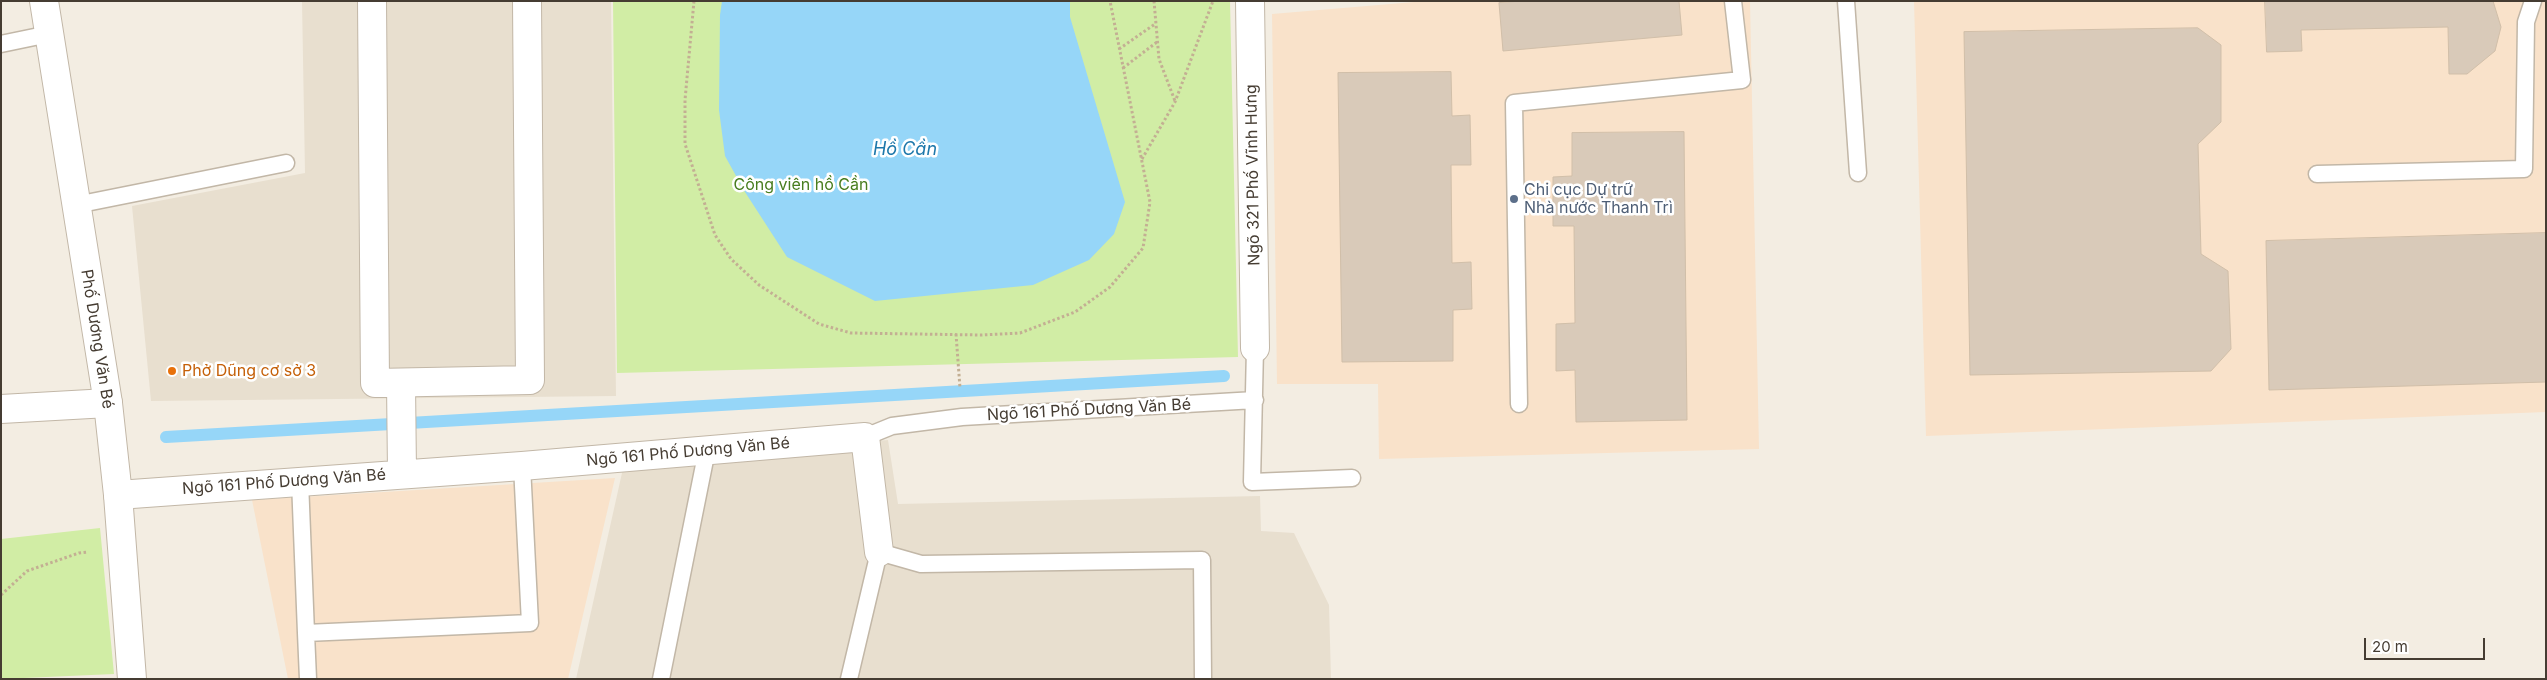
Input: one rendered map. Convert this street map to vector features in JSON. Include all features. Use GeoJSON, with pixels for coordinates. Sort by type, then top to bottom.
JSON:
{"type":"FeatureCollection","features":[{"type":"Feature","properties":{"kind":"street","name":"Phố Dương Văn Bé"},"geometry":{"type":"LineString","coordinates":[[44,1],[108,403],[118,495],[132,679]]}},
{"type":"Feature","properties":{"kind":"street"},"geometry":{"type":"LineString","coordinates":[[372,1],[375,383],[530,380],[527,1]]}},
{"type":"Feature","properties":{"kind":"street","name":"Ngõ 321 Phố Vĩnh Hưng"},"geometry":{"type":"LineString","coordinates":[[1250,1],[1255,348]]}},
{"type":"Feature","properties":{"kind":"street"},"geometry":{"type":"LineString","coordinates":[[401,383],[402,463]]}},
{"type":"Feature","properties":{"kind":"street"},"geometry":{"type":"LineString","coordinates":[[1,409],[108,403]]}},
{"type":"Feature","properties":{"kind":"street"},"geometry":{"type":"LineString","coordinates":[[865,437],[879,552]]}},
{"type":"Feature","properties":{"kind":"street","name":"Ngõ 161 Phố Dương Văn Bé"},"geometry":{"type":"LineString","coordinates":[[118,495],[300,482],[402,463],[522,466],[865,437]]}},
{"type":"Feature","properties":{"kind":"lane"},"geometry":{"type":"LineString","coordinates":[[1519,404],[1514,103],[1742,80],[1733,1]]}},
{"type":"Feature","properties":{"kind":"lane"},"geometry":{"type":"LineString","coordinates":[[1846,1],[1858,174]]}},
{"type":"Feature","properties":{"kind":"lane"},"geometry":{"type":"LineString","coordinates":[[2316,174],[2524,168],[2526,22],[2533,1]]}},
{"type":"Feature","properties":{"kind":"lane"},"geometry":{"type":"LineString","coordinates":[[1,44],[49,34]]}},
{"type":"Feature","properties":{"kind":"lane"},"geometry":{"type":"LineString","coordinates":[[76,205],[286,163]]}},
{"type":"Feature","properties":{"kind":"lane"},"geometry":{"type":"LineString","coordinates":[[1255,348],[1252,482],[1352,478]]}},
{"type":"Feature","properties":{"kind":"lane","name":"Ngõ 161 Phố Dương Văn Bé"},"geometry":{"type":"LineString","coordinates":[[865,437],[892,426],[962,417],[1255,400]]}},
{"type":"Feature","properties":{"kind":"lane"},"geometry":{"type":"LineString","coordinates":[[661,679],[707,450]]}},
{"type":"Feature","properties":{"kind":"lane"},"geometry":{"type":"LineString","coordinates":[[306,633],[530,623],[522,466]]}},
{"type":"Feature","properties":{"kind":"lane"},"geometry":{"type":"LineString","coordinates":[[300,482],[308,679]]}},
{"type":"Feature","properties":{"kind":"lane"},"geometry":{"type":"LineString","coordinates":[[849,679],[879,552],[921,564],[1202,560],[1203,679]]}},
{"type":"Feature","properties":{"kind":"path"},"geometry":{"type":"LineString","coordinates":[[694,1],[685,100],[685,144],[715,235],[731,259],[759,285],[819,324],[851,334],[1020,332],[1075,312],[1110,287],[1143,248],[1150,202],[1110,1]]}},
{"type":"Feature","properties":{"kind":"path"},"geometry":{"type":"LineString","coordinates":[[1154,1],[1159,59],[1175,102]]}},
{"type":"Feature","properties":{"kind":"path"},"geometry":{"type":"LineString","coordinates":[[1142,160],[1175,102],[1212,1]]}},
{"type":"Feature","properties":{"kind":"path"},"geometry":{"type":"LineString","coordinates":[[1120,49],[1156,23]]}},
{"type":"Feature","properties":{"kind":"path"},"geometry":{"type":"LineString","coordinates":[[1123,68],[1157,41]]}},
{"type":"Feature","properties":{"kind":"path"},"geometry":{"type":"LineString","coordinates":[[956,334],[959,376]]}},
{"type":"Feature","properties":{"kind":"path"},"geometry":{"type":"LineString","coordinates":[[1,595],[27,571],[79,553]]}},
{"type":"Feature","properties":{"kind":"shaded area"},"geometry":{"type":"Polygon","coordinates":[[[302,1],[611,1],[616,396],[151,401],[132,206],[305,173],[302,1]]]}},
{"type":"Feature","properties":{"kind":"shaded area","name":"Chi cục Dự trữ Nhà nước Thanh Trì"},"geometry":{"type":"Polygon","coordinates":[[[1426,1],[1750,1],[1759,449],[1379,459],[1378,384],[1277,384],[1272,14],[1426,1]]]}},
{"type":"Feature","properties":{"kind":"shaded area"},"geometry":{"type":"Polygon","coordinates":[[[1914,1],[2546,1],[2546,412],[1926,436],[1914,1]]]}},
{"type":"Feature","properties":{"kind":"shaded area"},"geometry":{"type":"Polygon","coordinates":[[[888,440],[898,504],[1260,496],[1261,531],[1294,533],[1329,605],[1331,679],[576,679],[624,464],[888,440]]]}},
{"type":"Feature","properties":{"kind":"shaded area"},"geometry":{"type":"Polygon","coordinates":[[[615,478],[568,679],[288,679],[252,500],[615,478]]]}},
{"type":"Feature","properties":{"kind":"green space","name":"Công viên hồ Cần"},"geometry":{"type":"Polygon","coordinates":[[[613,1],[1230,1],[1238,357],[617,373],[613,1]]]}},
{"type":"Feature","properties":{"kind":"green space"},"geometry":{"type":"Polygon","coordinates":[[[100,528],[114,674],[1,679],[1,539],[100,528]]]}},
{"type":"Feature","properties":{"kind":"water","name":"Hồ Cần"},"geometry":{"type":"Polygon","coordinates":[[[722,1],[1070,1],[1070,17],[1125,202],[1114,234],[1089,260],[1033,285],[875,301],[787,257],[745,192],[725,156],[719,110],[720,15],[722,1]]]}},
{"type":"Feature","properties":{"kind":"building"},"geometry":{"type":"Polygon","coordinates":[[[1521,1],[1679,1],[1682,35],[1503,51],[1499,3],[1521,1]]]}},
{"type":"Feature","properties":{"kind":"building"},"geometry":{"type":"Polygon","coordinates":[[[2265,1],[2493,1],[2501,27],[2495,51],[2467,74],[2449,74],[2448,27],[2301,30],[2302,51],[2267,52],[2265,1]]]}},
{"type":"Feature","properties":{"kind":"building"},"geometry":{"type":"Polygon","coordinates":[[[2198,28],[2221,45],[2221,122],[2198,144],[2201,254],[2228,271],[2231,349],[2211,371],[1970,375],[1964,32],[2198,28]]]}},
{"type":"Feature","properties":{"kind":"building"},"geometry":{"type":"Polygon","coordinates":[[[1451,72],[1452,116],[1470,115],[1471,165],[1451,165],[1452,263],[1471,262],[1472,309],[1453,310],[1453,361],[1342,362],[1338,73],[1451,72]]]}},
{"type":"Feature","properties":{"kind":"building"},"geometry":{"type":"Polygon","coordinates":[[[1684,132],[1687,420],[1576,422],[1575,370],[1556,371],[1556,324],[1575,323],[1574,226],[1553,226],[1553,177],[1572,176],[1572,133],[1684,132]]]}},
{"type":"Feature","properties":{"kind":"building"},"geometry":{"type":"Polygon","coordinates":[[[2546,233],[2546,382],[2269,390],[2266,241],[2546,233]]]}},
{"type":"Feature","properties":{"kind":"waterway"},"geometry":{"type":"LineString","coordinates":[[166,437],[1224,376]]}},
{"type":"Feature","properties":{"kind":"place","name":"Chi cục Dự trữ Nhà nước Thanh Trì"},"geometry":{"type":"Point","coordinates":[1514,199]}},
{"type":"Feature","properties":{"kind":"place","name":"Phở Dũng cơ sở 3"},"geometry":{"type":"Point","coordinates":[172,371]}}]}
